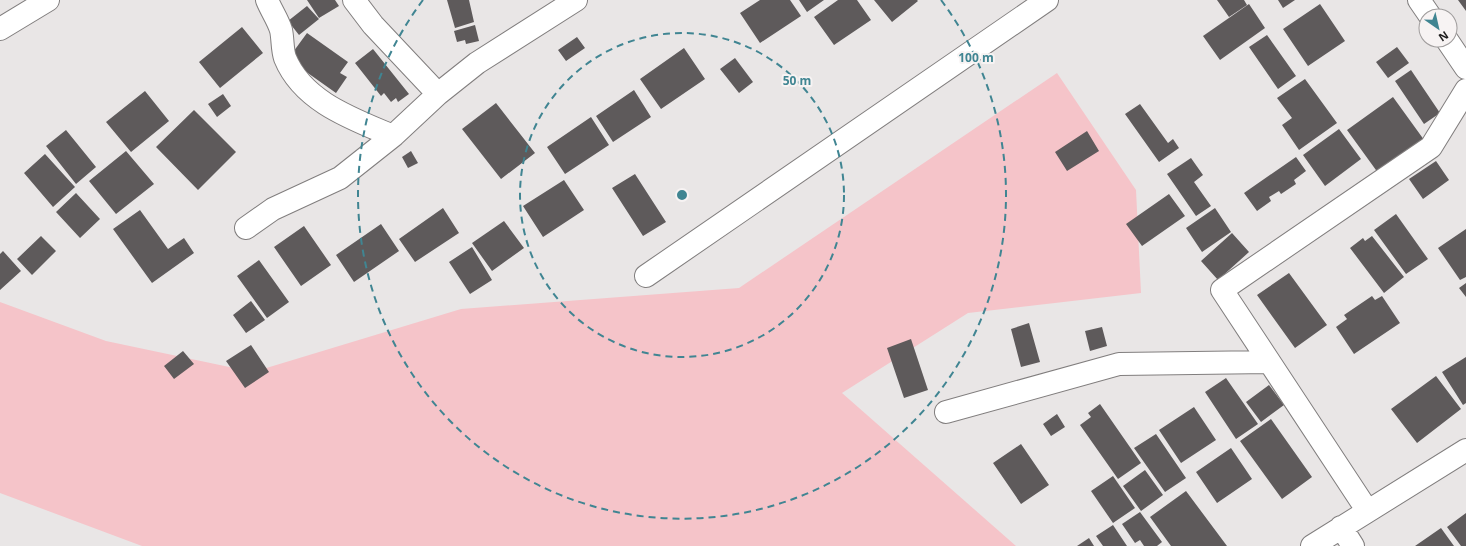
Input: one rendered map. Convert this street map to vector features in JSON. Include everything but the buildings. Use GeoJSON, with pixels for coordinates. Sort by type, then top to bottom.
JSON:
{"type":"FeatureCollection","features":[{"type":"Feature","properties":{"kind":"street"},"geometry":{"type":"LineString","coordinates":[[0,29],[48,0]]}},
{"type":"Feature","properties":{"kind":"street"},"geometry":{"type":"LineString","coordinates":[[266,0],[281,30],[284,56],[291,70],[299,81],[317,100],[364,124],[393,136]]}},
{"type":"Feature","properties":{"kind":"street"},"geometry":{"type":"LineString","coordinates":[[354,0],[373,25],[438,94]]}},
{"type":"Feature","properties":{"kind":"street"},"geometry":{"type":"LineString","coordinates":[[246,228],[273,209],[340,178],[393,136],[438,94],[477,63],[576,0]]}},
{"type":"Feature","properties":{"kind":"street"},"geometry":{"type":"LineString","coordinates":[[646,276],[1047,0]]}},
{"type":"Feature","properties":{"kind":"street"},"geometry":{"type":"LineString","coordinates":[[1452,48],[1466,68]]}},
{"type":"Feature","properties":{"kind":"street"},"geometry":{"type":"LineString","coordinates":[[1367,510],[1222,290],[1431,147],[1466,90]]}},
{"type":"Feature","properties":{"kind":"street"},"geometry":{"type":"LineString","coordinates":[[946,412],[1120,364],[1269,362]]}},
{"type":"Feature","properties":{"kind":"street"},"geometry":{"type":"LineString","coordinates":[[1312,546],[1367,510],[1466,450]]}},
{"type":"Feature","properties":{"kind":"street"},"geometry":{"type":"LineString","coordinates":[[1341,527],[1353,546]]}},
{"type":"Feature","properties":{"kind":"shaded area"},"geometry":{"type":"Polygon","coordinates":[[[1057,73],[1136,190],[1141,293],[968,313],[842,393],[1016,546],[142,546],[0,493],[0,302],[106,341],[253,372],[461,309],[739,288],[1057,73]]]}}]}
